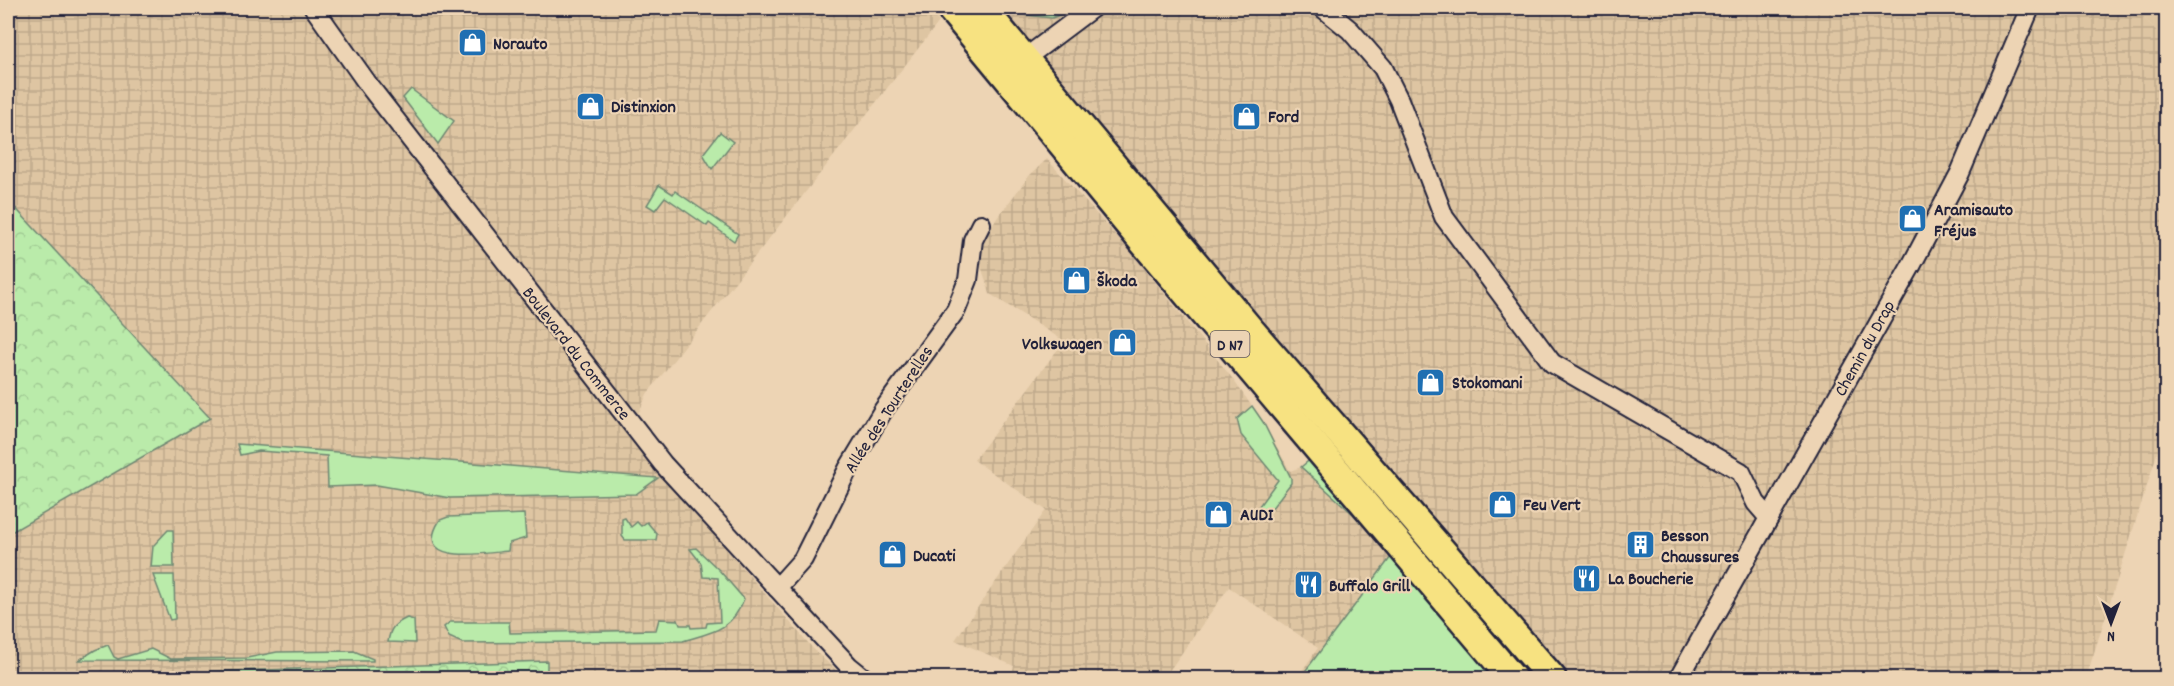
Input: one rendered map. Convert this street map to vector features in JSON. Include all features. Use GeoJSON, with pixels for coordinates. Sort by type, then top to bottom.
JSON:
{"type":"FeatureCollection","features":[{"type":"Feature","properties":{"kind":"main road","name":"D N7"},"geometry":{"type":"LineString","coordinates":[[950,8],[1512,678]]}},
{"type":"Feature","properties":{"kind":"main road","name":"D N7"},"geometry":{"type":"LineString","coordinates":[[982,8],[1247,326],[1552,678]]}},
{"type":"Feature","properties":{"kind":"street","name":"Boulevard du Commerce"},"geometry":{"type":"LineString","coordinates":[[314,8],[370,87],[663,465],[849,666],[864,678]]}},
{"type":"Feature","properties":{"kind":"street"},"geometry":{"type":"LineString","coordinates":[[1024,59],[1092,8]]}},
{"type":"Feature","properties":{"kind":"street"},"geometry":{"type":"LineString","coordinates":[[1323,8],[1350,30],[1383,68],[1399,100],[1444,217],[1552,363],[1741,472],[1756,503],[1769,518]]}},
{"type":"Feature","properties":{"kind":"street","name":"Chemin du Drap"},"geometry":{"type":"LineString","coordinates":[[1679,678],[1911,266],[1959,173],[2030,8]]}},
{"type":"Feature","properties":{"kind":"street","name":"Allée des Tourterelles"},"geometry":{"type":"LineString","coordinates":[[777,588],[803,559],[848,469],[884,409],[956,310],[968,280],[973,240],[981,224]]}},
{"type":"Feature","properties":{"kind":"shaded area"},"geometry":{"type":"Polygon","coordinates":[[[8,8],[927,8],[939,22],[647,394],[628,437],[817,653],[845,678],[547,678],[547,661],[8,678],[8,534],[209,418],[8,200],[8,8]]]}},
{"type":"Feature","properties":{"kind":"shaded area"},"geometry":{"type":"Polygon","coordinates":[[[1005,8],[2135,8],[2166,41],[2166,438],[2162,438],[2086,678],[1568,678],[1515,613],[1044,65],[1005,8]]]}},
{"type":"Feature","properties":{"kind":"shaded area"},"geometry":{"type":"Polygon","coordinates":[[[2135,8],[2166,8],[2166,41],[2135,8]]]}},
{"type":"Feature","properties":{"kind":"shaded area"},"geometry":{"type":"Polygon","coordinates":[[[1047,159],[1131,252],[1232,378],[1263,422],[1290,471],[1301,467],[1312,458],[1500,678],[1297,678],[1318,648],[1229,587],[1164,678],[1010,678],[1014,666],[955,640],[1046,510],[974,460],[1064,341],[990,294],[981,266],[984,238],[988,230],[1029,176],[1047,159]]]}},
{"type":"Feature","properties":{"kind":"green space"},"geometry":{"type":"Polygon","coordinates":[[[999,8],[1076,8],[1052,18],[1008,13],[999,8]]]}},
{"type":"Feature","properties":{"kind":"green space"},"geometry":{"type":"Polygon","coordinates":[[[411,89],[454,121],[438,144],[403,98],[411,89]]]}},
{"type":"Feature","properties":{"kind":"green space"},"geometry":{"type":"Polygon","coordinates":[[[720,132],[733,142],[712,169],[703,154],[720,132]]]}},
{"type":"Feature","properties":{"kind":"green space"},"geometry":{"type":"Polygon","coordinates":[[[659,185],[673,194],[675,191],[738,234],[734,241],[709,223],[707,226],[665,197],[655,210],[647,205],[659,185]]]}},
{"type":"Feature","properties":{"kind":"green space"},"geometry":{"type":"Polygon","coordinates":[[[8,200],[210,418],[8,534],[8,200]]]}},
{"type":"Feature","properties":{"kind":"green space"},"geometry":{"type":"Polygon","coordinates":[[[1252,406],[1263,422],[1291,478],[1291,483],[1265,517],[1256,510],[1278,480],[1241,435],[1237,419],[1252,406]]]}},
{"type":"Feature","properties":{"kind":"green space"},"geometry":{"type":"Polygon","coordinates":[[[237,444],[658,478],[636,494],[450,498],[377,485],[328,487],[327,456],[259,451],[240,455],[237,444]]]}},
{"type":"Feature","properties":{"kind":"green space"},"geometry":{"type":"Polygon","coordinates":[[[1312,458],[1500,678],[1300,678],[1391,557],[1353,514],[1301,467],[1312,458]]]}},
{"type":"Feature","properties":{"kind":"green space"},"geometry":{"type":"Polygon","coordinates":[[[524,514],[526,538],[509,543],[508,551],[455,554],[443,551],[435,545],[433,535],[440,520],[448,517],[524,514]]]}},
{"type":"Feature","properties":{"kind":"green space"},"geometry":{"type":"Polygon","coordinates":[[[625,518],[631,527],[637,522],[641,526],[647,522],[657,534],[656,540],[625,540],[622,536],[622,519],[625,518]]]}},
{"type":"Feature","properties":{"kind":"green space"},"geometry":{"type":"Polygon","coordinates":[[[168,530],[173,530],[174,567],[151,567],[153,546],[168,530]]]}},
{"type":"Feature","properties":{"kind":"green space"},"geometry":{"type":"Polygon","coordinates":[[[696,548],[744,599],[734,617],[727,624],[704,635],[683,641],[462,643],[449,637],[444,627],[450,622],[509,622],[510,633],[656,630],[659,619],[678,620],[680,625],[690,625],[691,628],[706,627],[707,623],[720,622],[718,578],[703,577],[701,563],[690,549],[696,548]]]}},
{"type":"Feature","properties":{"kind":"green space"},"geometry":{"type":"Polygon","coordinates":[[[153,575],[174,575],[175,619],[170,620],[153,575]]]}},
{"type":"Feature","properties":{"kind":"green space"},"geometry":{"type":"Polygon","coordinates":[[[407,618],[414,620],[415,643],[388,642],[393,627],[407,618]]]}},
{"type":"Feature","properties":{"kind":"green space"},"geometry":{"type":"Polygon","coordinates":[[[108,645],[114,657],[118,659],[151,649],[171,659],[247,658],[277,652],[354,651],[373,661],[79,660],[108,645]]]}},
{"type":"Feature","properties":{"kind":"green space"},"geometry":{"type":"Polygon","coordinates":[[[547,661],[547,678],[8,678],[547,661]]]}},
{"type":"Feature","properties":{"kind":"place","name":"Norauto"},"geometry":{"type":"Point","coordinates":[472,43]}},
{"type":"Feature","properties":{"kind":"place","name":"Distinxion"},"geometry":{"type":"Point","coordinates":[590,106]}},
{"type":"Feature","properties":{"kind":"place","name":"Ford"},"geometry":{"type":"Point","coordinates":[1247,116]}},
{"type":"Feature","properties":{"kind":"place","name":"Aramisauto Fréjus"},"geometry":{"type":"Point","coordinates":[1913,219]}},
{"type":"Feature","properties":{"kind":"place","name":"Škoda"},"geometry":{"type":"Point","coordinates":[1076,280]}},
{"type":"Feature","properties":{"kind":"place","name":"Volkswagen"},"geometry":{"type":"Point","coordinates":[1123,343]}},
{"type":"Feature","properties":{"kind":"place","name":"Stokomani"},"geometry":{"type":"Point","coordinates":[1431,382]}},
{"type":"Feature","properties":{"kind":"place","name":"Feu Vert"},"geometry":{"type":"Point","coordinates":[1502,504]}},
{"type":"Feature","properties":{"kind":"place","name":"AUDI"},"geometry":{"type":"Point","coordinates":[1219,514]}},
{"type":"Feature","properties":{"kind":"place","name":"Besson Chaussures"},"geometry":{"type":"Point","coordinates":[1640,545]}},
{"type":"Feature","properties":{"kind":"place","name":"Ducati"},"geometry":{"type":"Point","coordinates":[892,555]}},
{"type":"Feature","properties":{"kind":"place","name":"La Boucherie"},"geometry":{"type":"Point","coordinates":[1587,578]}},
{"type":"Feature","properties":{"kind":"place","name":"Buffalo Grill"},"geometry":{"type":"Point","coordinates":[1308,585]}}]}
